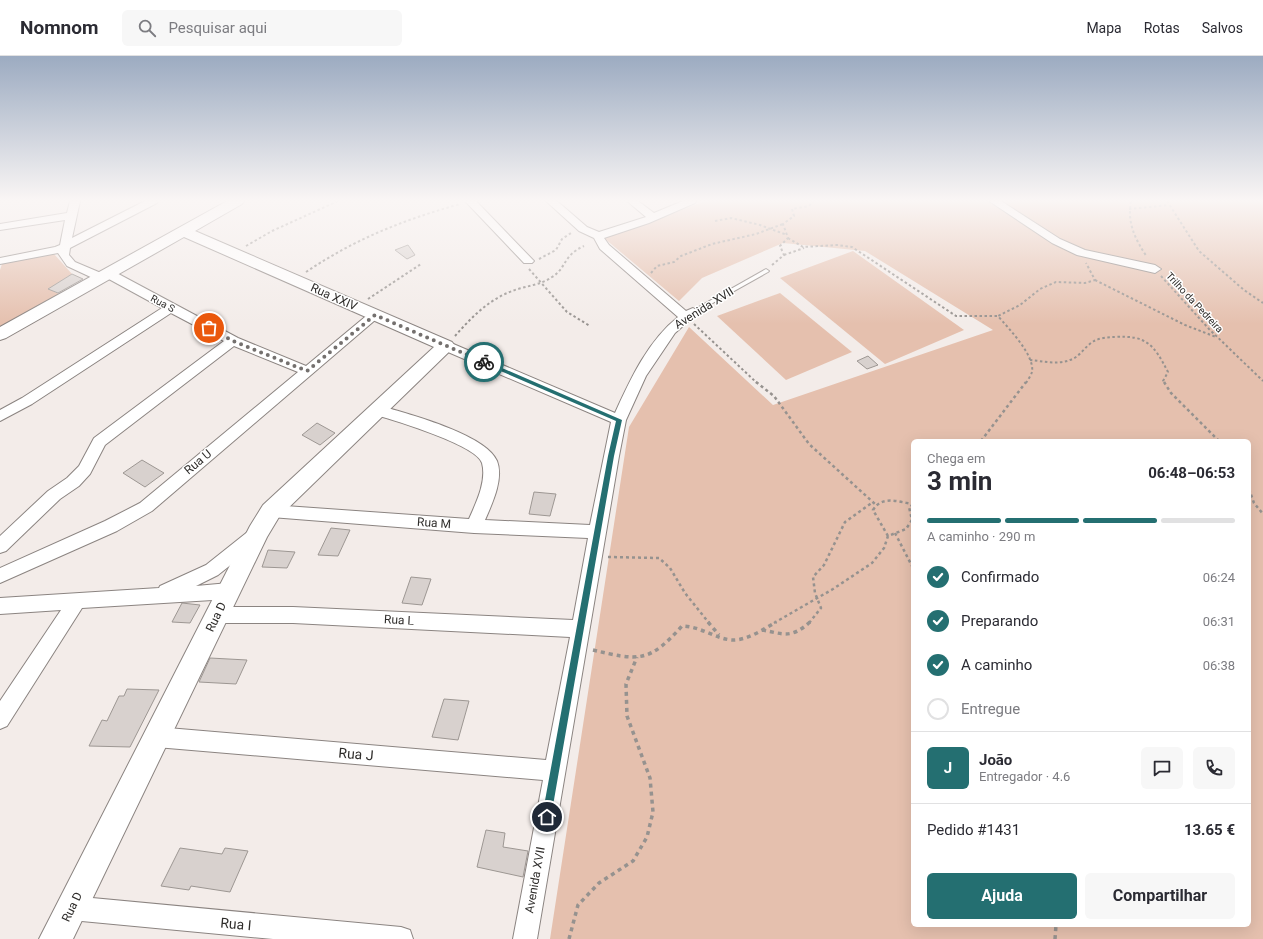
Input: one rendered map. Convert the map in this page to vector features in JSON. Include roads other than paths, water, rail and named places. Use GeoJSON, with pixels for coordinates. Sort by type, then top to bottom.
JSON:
{"type":"FeatureCollection","features":[{"type":"Feature","properties":{"kind":"street"},"geometry":{"type":"LineString","coordinates":[[63,248],[64,242]]}},
{"type":"Feature","properties":{"kind":"street"},"geometry":{"type":"LineString","coordinates":[[0,261],[50,252],[74,242]]}},
{"type":"Feature","properties":{"kind":"street"},"geometry":{"type":"LineString","coordinates":[[0,334],[162,242]]}},
{"type":"Feature","properties":{"kind":"street","name":"Rua XXIV"},"geometry":{"type":"LineString","coordinates":[[207,242],[619,420]]}},
{"type":"Feature","properties":{"kind":"street"},"geometry":{"type":"LineString","coordinates":[[510,242],[528,261]]}},
{"type":"Feature","properties":{"kind":"street"},"geometry":{"type":"LineString","coordinates":[[601,242],[604,247],[647,283],[690,314]]}},
{"type":"Feature","properties":{"kind":"street"},"geometry":{"type":"LineString","coordinates":[[1059,242],[1088,255],[1155,269]]}},
{"type":"Feature","properties":{"kind":"street","name":"Rua S"},"geometry":{"type":"LineString","coordinates":[[63,248],[63,254],[72,264],[104,275],[172,308],[233,341],[307,371]]}},
{"type":"Feature","properties":{"kind":"street"},"geometry":{"type":"LineString","coordinates":[[0,416],[27,401],[172,308]]}},
{"type":"Feature","properties":{"kind":"street","name":"Avenida XVII"},"geometry":{"type":"LineString","coordinates":[[524,939],[619,420],[639,375],[670,330],[690,314]]}},
{"type":"Feature","properties":{"kind":"street","name":"Rua U"},"geometry":{"type":"LineString","coordinates":[[0,576],[111,526],[146,506],[375,315]]}},
{"type":"Feature","properties":{"kind":"street"},"geometry":{"type":"LineString","coordinates":[[0,546],[54,495],[73,482],[85,470],[99,442],[233,341]]}},
{"type":"Feature","properties":{"kind":"street","name":"Rua D"},"geometry":{"type":"LineString","coordinates":[[56,939],[258,533],[271,511],[446,346]]}},
{"type":"Feature","properties":{"kind":"street"},"geometry":{"type":"LineString","coordinates":[[377,410],[428,425],[482,451],[490,460],[490,476],[485,498],[474,526]]}},
{"type":"Feature","properties":{"kind":"street","name":"Rua M"},"geometry":{"type":"LineString","coordinates":[[271,511],[474,526],[598,532]]}},
{"type":"Feature","properties":{"kind":"street"},"geometry":{"type":"LineString","coordinates":[[149,596],[178,587],[212,570],[258,533]]}},
{"type":"Feature","properties":{"kind":"street"},"geometry":{"type":"LineString","coordinates":[[0,606],[229,591]]}},
{"type":"Feature","properties":{"kind":"street"},"geometry":{"type":"LineString","coordinates":[[0,719],[78,600]]}},
{"type":"Feature","properties":{"kind":"street","name":"Rua L"},"geometry":{"type":"LineString","coordinates":[[217,615],[293,615],[579,638]]}},
{"type":"Feature","properties":{"kind":"street","name":"Rua J"},"geometry":{"type":"LineString","coordinates":[[156,737],[555,771]]}},
{"type":"Feature","properties":{"kind":"street","name":"Rua I"},"geometry":{"type":"LineString","coordinates":[[71,908],[401,939]]}},
{"type":"Feature","properties":{"kind":"lane","name":"Avenida XVII"},"geometry":{"type":"LineString","coordinates":[[690,314],[766,271]]}}]}
